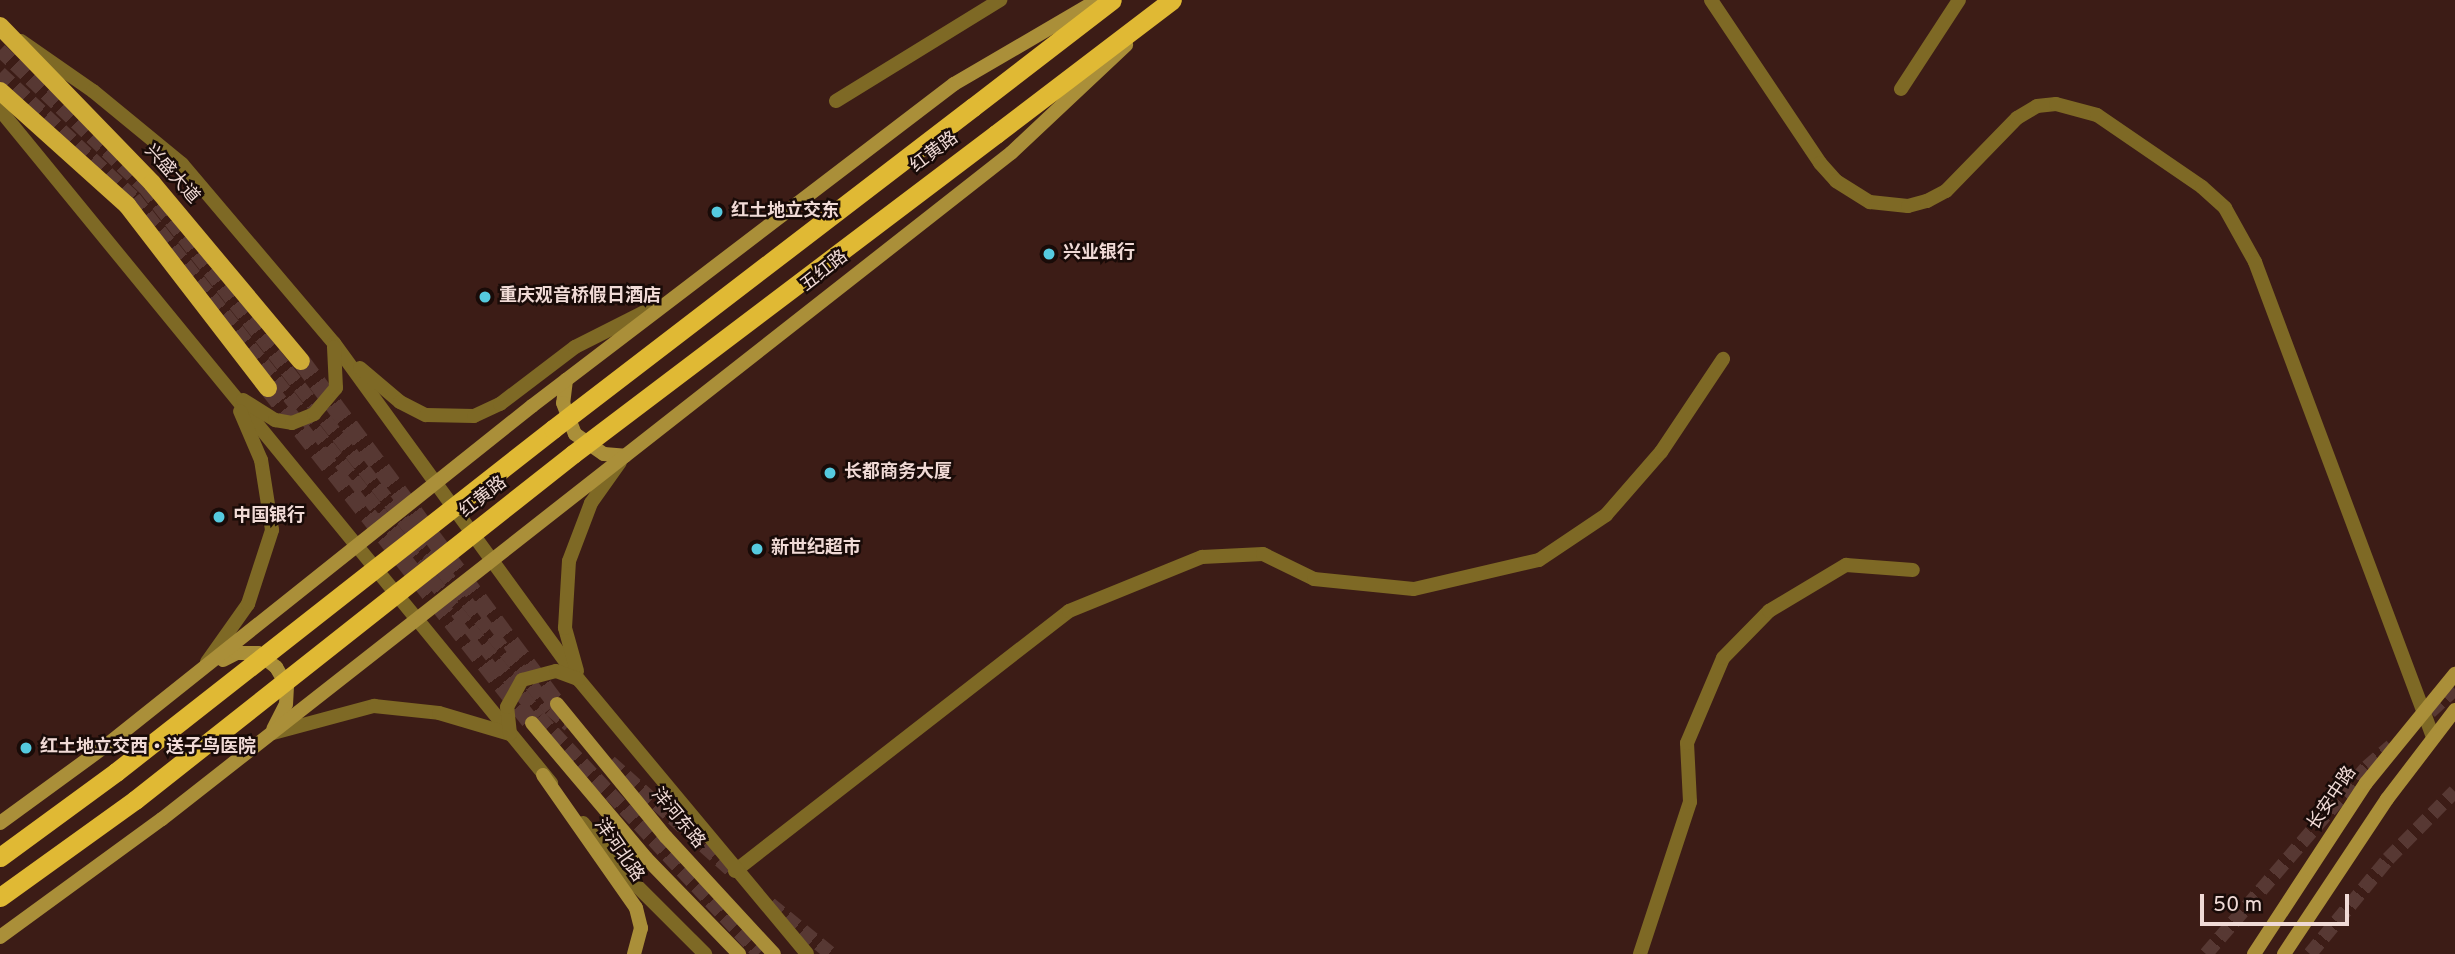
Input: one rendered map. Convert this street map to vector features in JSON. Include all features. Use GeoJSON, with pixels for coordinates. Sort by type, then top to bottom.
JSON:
{"type":"FeatureCollection","features":[{"type":"Feature","properties":{"kind":"highway","name":"红黄路"},"geometry":{"type":"LineString","coordinates":[[0,857],[116,772],[564,420],[1112,0]]}},
{"type":"Feature","properties":{"kind":"highway","name":"五红路"},"geometry":{"type":"LineString","coordinates":[[996,134],[1172,0]]}},
{"type":"Feature","properties":{"kind":"highway","name":"红黄路"},"geometry":{"type":"LineString","coordinates":[[0,897],[135,800],[573,454],[996,134]]}},
{"type":"Feature","properties":{"kind":"main road"},"geometry":{"type":"LineString","coordinates":[[0,823],[203,668],[566,380],[954,84],[1098,0]]}},
{"type":"Feature","properties":{"kind":"main road","name":"五红路"},"geometry":{"type":"LineString","coordinates":[[0,936],[271,733],[1011,153],[1172,0]]}},
{"type":"Feature","properties":{"kind":"main road","name":"兴盛大道"},"geometry":{"type":"LineString","coordinates":[[0,26],[152,183],[301,361]]}},
{"type":"Feature","properties":{"kind":"main road"},"geometry":{"type":"LineString","coordinates":[[0,91],[127,205],[268,388]]}},
{"type":"Feature","properties":{"kind":"main road"},"geometry":{"type":"LineString","coordinates":[[566,380],[563,403],[575,434],[604,454],[625,456]]}},
{"type":"Feature","properties":{"kind":"main road"},"geometry":{"type":"LineString","coordinates":[[203,668],[237,653],[258,653],[276,667],[287,686],[286,704],[271,733]]}},
{"type":"Feature","properties":{"kind":"main road","name":"长安中路"},"geometry":{"type":"LineString","coordinates":[[2254,954],[2366,783],[2455,674]]}},
{"type":"Feature","properties":{"kind":"main road","name":"洋河东路"},"geometry":{"type":"LineString","coordinates":[[557,704],[666,837],[774,954]]}},
{"type":"Feature","properties":{"kind":"main road"},"geometry":{"type":"LineString","coordinates":[[2284,954],[2433,737],[2455,710]]}},
{"type":"Feature","properties":{"kind":"main road"},"geometry":{"type":"LineString","coordinates":[[532,723],[646,858],[739,954]]}},
{"type":"Feature","properties":{"kind":"main road","name":"洋河北路"},"geometry":{"type":"LineString","coordinates":[[543,775],[636,908],[640,928],[634,954]]}},
{"type":"Feature","properties":{"kind":"street"},"geometry":{"type":"LineString","coordinates":[[836,101],[1000,0]]}},
{"type":"Feature","properties":{"kind":"street"},"geometry":{"type":"LineString","coordinates":[[1711,0],[1820,163],[1836,181],[1870,202],[1908,206],[1927,201],[1946,191],[2017,118],[2037,106],[2056,104],[2096,115],[2202,187],[2225,208],[2255,262],[2433,737]]}},
{"type":"Feature","properties":{"kind":"street"},"geometry":{"type":"LineString","coordinates":[[1901,89],[1959,0]]}},
{"type":"Feature","properties":{"kind":"street"},"geometry":{"type":"LineString","coordinates":[[0,26],[93,91],[182,164],[334,343],[579,680],[735,871],[807,954]]}},
{"type":"Feature","properties":{"kind":"street"},"geometry":{"type":"LineString","coordinates":[[0,110],[624,873],[705,954]]}},
{"type":"Feature","properties":{"kind":"street"},"geometry":{"type":"LineString","coordinates":[[334,343],[400,402],[426,415],[474,416],[499,404],[575,347],[676,297]]}},
{"type":"Feature","properties":{"kind":"street"},"geometry":{"type":"LineString","coordinates":[[232,394],[275,419],[292,423],[314,414],[336,388],[334,343]]}},
{"type":"Feature","properties":{"kind":"street"},"geometry":{"type":"LineString","coordinates":[[735,871],[1069,611],[1202,557],[1263,554],[1314,579],[1414,589],[1539,560],[1606,515],[1661,452],[1723,359]]}},
{"type":"Feature","properties":{"kind":"street"},"geometry":{"type":"LineString","coordinates":[[203,668],[248,604],[272,530],[261,460],[232,394]]}},
{"type":"Feature","properties":{"kind":"street"},"geometry":{"type":"LineString","coordinates":[[579,680],[565,628],[569,561],[592,503],[625,456]]}},
{"type":"Feature","properties":{"kind":"street"},"geometry":{"type":"LineString","coordinates":[[1640,954],[1690,802],[1687,743],[1723,657],[1769,611],[1846,565],[1913,570]]}},
{"type":"Feature","properties":{"kind":"street"},"geometry":{"type":"LineString","coordinates":[[510,734],[507,706],[522,680],[556,671],[579,680]]}},
{"type":"Feature","properties":{"kind":"street"},"geometry":{"type":"LineString","coordinates":[[271,733],[374,706],[439,713],[510,734]]}},
{"type":"Feature","properties":{"kind":"tunnel"},"geometry":{"type":"LineString","coordinates":[[0,50],[145,188],[550,709],[569,725]]}},
{"type":"Feature","properties":{"kind":"tunnel"},"geometry":{"type":"LineString","coordinates":[[0,73],[134,198],[539,717],[759,954]]}},
{"type":"Feature","properties":{"kind":"tunnel"},"geometry":{"type":"LineString","coordinates":[[301,361],[557,704]]}},
{"type":"Feature","properties":{"kind":"tunnel"},"geometry":{"type":"LineString","coordinates":[[268,388],[532,723]]}},
{"type":"Feature","properties":{"kind":"tunnel"},"geometry":{"type":"LineString","coordinates":[[2430,712],[2455,689]]}},
{"type":"Feature","properties":{"kind":"tunnel"},"geometry":{"type":"LineString","coordinates":[[2206,954],[2367,767],[2391,746]]}},
{"type":"Feature","properties":{"kind":"tunnel"},"geometry":{"type":"LineString","coordinates":[[610,762],[733,872]]}},
{"type":"Feature","properties":{"kind":"tunnel"},"geometry":{"type":"LineString","coordinates":[[2310,954],[2388,859],[2455,791]]}},
{"type":"Feature","properties":{"kind":"tunnel"},"geometry":{"type":"LineString","coordinates":[[770,904],[831,954]]}},
{"type":"Feature","properties":{"kind":"place","name":"红土地立交东"},"geometry":{"type":"Point","coordinates":[717,212]}},
{"type":"Feature","properties":{"kind":"place","name":"兴业银行"},"geometry":{"type":"Point","coordinates":[1049,254]}},
{"type":"Feature","properties":{"kind":"place","name":"重庆观音桥假日酒店"},"geometry":{"type":"Point","coordinates":[485,297]}},
{"type":"Feature","properties":{"kind":"place","name":"长都商务大厦"},"geometry":{"type":"Point","coordinates":[830,473]}},
{"type":"Feature","properties":{"kind":"place","name":"中国银行"},"geometry":{"type":"Point","coordinates":[219,517]}},
{"type":"Feature","properties":{"kind":"place","name":"新世纪超市"},"geometry":{"type":"Point","coordinates":[757,549]}},
{"type":"Feature","properties":{"kind":"place","name":"红土地立交西‧送子鸟医院"},"geometry":{"type":"Point","coordinates":[26,748]}}]}
